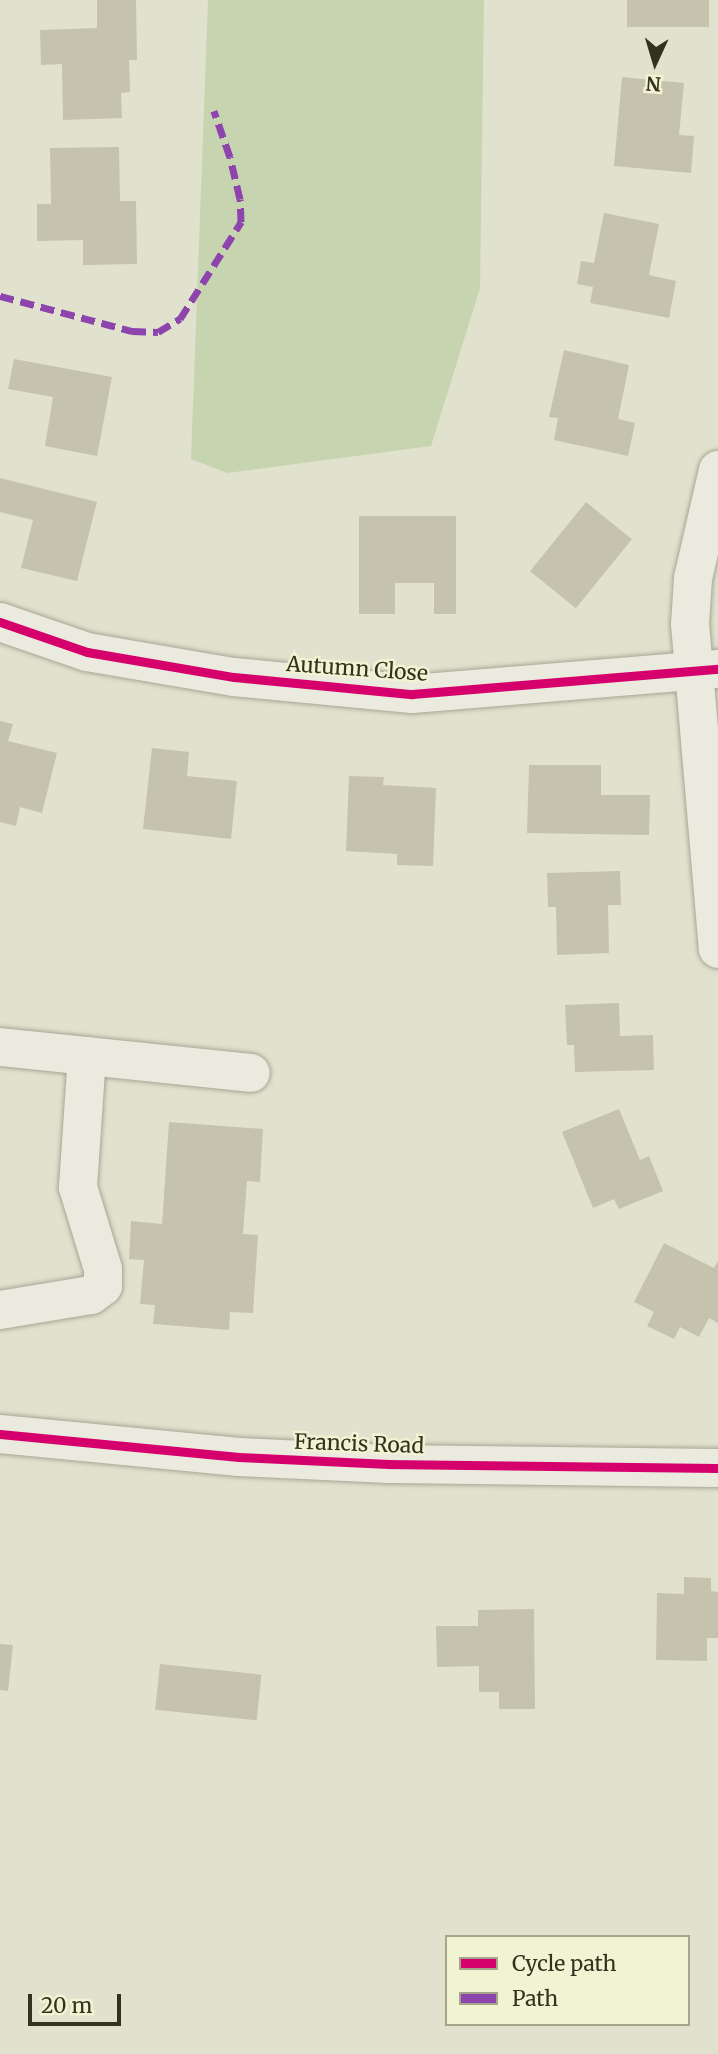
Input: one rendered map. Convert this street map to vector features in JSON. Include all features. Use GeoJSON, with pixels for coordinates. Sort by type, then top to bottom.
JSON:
{"type":"FeatureCollection","features":[{"type":"Feature","properties":{"kind":"street"},"geometry":{"type":"LineString","coordinates":[[718,470],[693,578],[690,624],[706,670],[718,949]]}},
{"type":"Feature","properties":{"kind":"street","name":"Autumn Close"},"geometry":{"type":"LineString","coordinates":[[0,622],[87,652],[234,677],[412,694],[706,670]]}},
{"type":"Feature","properties":{"kind":"street"},"geometry":{"type":"LineString","coordinates":[[0,1046],[251,1073]]}},
{"type":"Feature","properties":{"kind":"street"},"geometry":{"type":"LineString","coordinates":[[0,1310],[91,1295],[103,1286],[103,1269],[78,1187],[87,1056]]}},
{"type":"Feature","properties":{"kind":"street","name":"Francis Road"},"geometry":{"type":"LineString","coordinates":[[0,1434],[239,1457],[389,1464],[718,1468]]}},
{"type":"Feature","properties":{"kind":"green space"},"geometry":{"type":"Polygon","coordinates":[[[208,0],[484,0],[480,288],[431,446],[227,473],[191,459],[208,0]]]}},
{"type":"Feature","properties":{"kind":"building"},"geometry":{"type":"Polygon","coordinates":[[[97,0],[136,0],[137,60],[129,60],[130,92],[121,93],[122,118],[63,120],[62,64],[41,65],[40,30],[97,28],[97,0]]]}},
{"type":"Feature","properties":{"kind":"building"},"geometry":{"type":"Polygon","coordinates":[[[627,0],[709,0],[709,27],[627,27],[627,0]]]}},
{"type":"Feature","properties":{"kind":"building"},"geometry":{"type":"Polygon","coordinates":[[[622,77],[684,83],[679,135],[694,136],[691,173],[614,166],[622,77]]]}},
{"type":"Feature","properties":{"kind":"building"},"geometry":{"type":"Polygon","coordinates":[[[119,147],[120,201],[136,201],[137,264],[83,265],[83,240],[37,241],[37,204],[51,204],[50,148],[119,147]]]}},
{"type":"Feature","properties":{"kind":"building"},"geometry":{"type":"Polygon","coordinates":[[[604,213],[659,224],[649,275],[676,281],[669,318],[590,303],[593,287],[577,284],[581,261],[594,263],[604,213]]]}},
{"type":"Feature","properties":{"kind":"building"},"geometry":{"type":"Polygon","coordinates":[[[564,350],[629,365],[618,419],[635,423],[628,456],[554,440],[558,418],[549,417],[564,350]]]}},
{"type":"Feature","properties":{"kind":"building"},"geometry":{"type":"Polygon","coordinates":[[[14,359],[112,377],[97,456],[45,446],[53,397],[8,389],[14,359]]]}},
{"type":"Feature","properties":{"kind":"building"},"geometry":{"type":"Polygon","coordinates":[[[0,478],[97,502],[77,581],[21,568],[33,520],[0,512],[0,478]]]}},
{"type":"Feature","properties":{"kind":"building"},"geometry":{"type":"Polygon","coordinates":[[[586,502],[632,539],[576,608],[530,571],[586,502]]]}},
{"type":"Feature","properties":{"kind":"building"},"geometry":{"type":"Polygon","coordinates":[[[359,516],[456,516],[456,614],[434,614],[434,583],[395,583],[395,614],[359,614],[359,516]]]}},
{"type":"Feature","properties":{"kind":"building"},"geometry":{"type":"Polygon","coordinates":[[[0,721],[13,724],[8,741],[57,753],[42,813],[20,807],[16,826],[0,822],[0,721]]]}},
{"type":"Feature","properties":{"kind":"building"},"geometry":{"type":"Polygon","coordinates":[[[152,748],[189,752],[187,776],[237,781],[231,839],[143,829],[152,748]]]}},
{"type":"Feature","properties":{"kind":"building"},"geometry":{"type":"Polygon","coordinates":[[[529,765],[601,765],[601,795],[650,795],[649,835],[527,833],[529,765]]]}},
{"type":"Feature","properties":{"kind":"building"},"geometry":{"type":"Polygon","coordinates":[[[349,776],[384,777],[383,785],[436,788],[433,866],[397,865],[397,854],[346,851],[349,776]]]}},
{"type":"Feature","properties":{"kind":"building"},"geometry":{"type":"Polygon","coordinates":[[[620,871],[621,905],[608,905],[609,953],[557,955],[556,907],[548,907],[547,873],[620,871]]]}},
{"type":"Feature","properties":{"kind":"building"},"geometry":{"type":"Polygon","coordinates":[[[619,1003],[620,1036],[653,1035],[654,1070],[575,1072],[574,1045],[567,1045],[565,1005],[619,1003]]]}},
{"type":"Feature","properties":{"kind":"building"},"geometry":{"type":"Polygon","coordinates":[[[619,1109],[640,1160],[649,1156],[663,1191],[619,1209],[614,1199],[593,1208],[562,1132],[619,1109]]]}},
{"type":"Feature","properties":{"kind":"building"},"geometry":{"type":"Polygon","coordinates":[[[169,1122],[263,1129],[260,1182],[247,1181],[243,1234],[258,1235],[253,1313],[230,1312],[229,1330],[153,1324],[155,1305],[140,1304],[144,1260],[129,1259],[131,1221],[162,1224],[169,1122]]]}},
{"type":"Feature","properties":{"kind":"building"},"geometry":{"type":"Polygon","coordinates":[[[664,1243],[714,1268],[718,1261],[718,1323],[709,1318],[699,1337],[680,1327],[674,1339],[647,1326],[654,1312],[634,1302],[664,1243]]]}},
{"type":"Feature","properties":{"kind":"building"},"geometry":{"type":"Polygon","coordinates":[[[684,1577],[711,1578],[711,1591],[718,1592],[718,1638],[707,1638],[707,1661],[656,1660],[657,1593],[684,1594],[684,1577]]]}},
{"type":"Feature","properties":{"kind":"building"},"geometry":{"type":"Polygon","coordinates":[[[534,1609],[535,1709],[499,1709],[499,1692],[479,1692],[479,1666],[437,1667],[436,1626],[478,1626],[478,1610],[534,1609]]]}},
{"type":"Feature","properties":{"kind":"building"},"geometry":{"type":"Polygon","coordinates":[[[0,1644],[13,1645],[8,1691],[0,1690],[0,1644]]]}},
{"type":"Feature","properties":{"kind":"building"},"geometry":{"type":"Polygon","coordinates":[[[160,1664],[261,1675],[257,1720],[155,1710],[160,1664]]]}},
{"type":"Feature","properties":{"kind":"marked path"},"geometry":{"type":"LineString","coordinates":[[0,296],[132,331],[158,332],[180,319],[241,222],[240,199],[230,157],[214,111]]}},
{"type":"Feature","properties":{"kind":"cycle path"},"geometry":{"type":"LineString","coordinates":[[0,622],[87,652],[234,677],[412,694],[718,669]]}},
{"type":"Feature","properties":{"kind":"cycle path"},"geometry":{"type":"LineString","coordinates":[[0,1434],[239,1457],[389,1464],[718,1468]]}}]}
